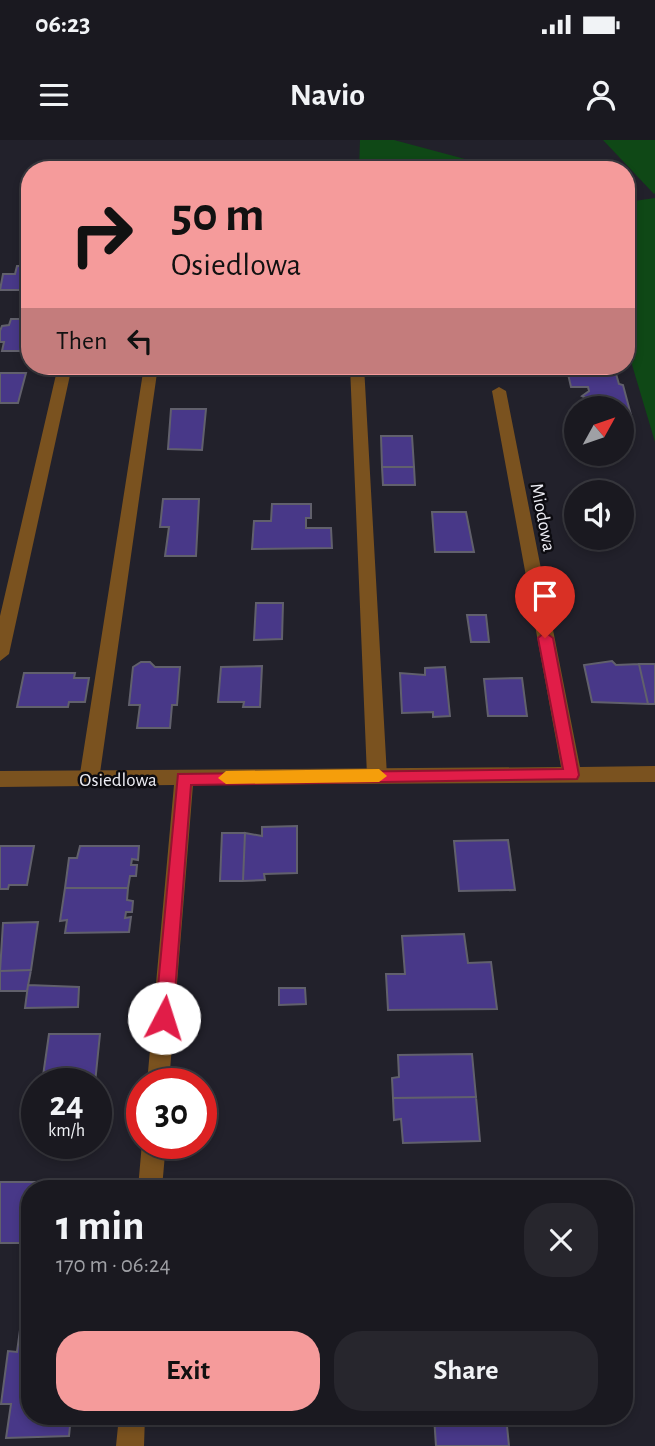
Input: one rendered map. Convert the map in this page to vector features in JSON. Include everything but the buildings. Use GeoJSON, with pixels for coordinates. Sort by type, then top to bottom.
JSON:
{"type":"FeatureCollection","features":[{"type":"Feature","properties":{"kind":"street"},"geometry":{"type":"LineString","coordinates":[[0,654],[63,375]]}},
{"type":"Feature","properties":{"kind":"street"},"geometry":{"type":"LineString","coordinates":[[89,780],[150,375]]}},
{"type":"Feature","properties":{"kind":"street"},"geometry":{"type":"LineString","coordinates":[[358,375],[377,776]]}},
{"type":"Feature","properties":{"kind":"street","name":"Miodowa"},"geometry":{"type":"LineString","coordinates":[[499,391],[572,775]]}},
{"type":"Feature","properties":{"kind":"street","name":"Osiedlowa"},"geometry":{"type":"LineString","coordinates":[[0,779],[655,775]]}},
{"type":"Feature","properties":{"kind":"street"},"geometry":{"type":"LineString","coordinates":[[159,1068],[184,779]]}},
{"type":"Feature","properties":{"kind":"street"},"geometry":{"type":"LineString","coordinates":[[151,1180],[153,1159]]}},
{"type":"Feature","properties":{"kind":"street"},"geometry":{"type":"LineString","coordinates":[[130,1446],[131,1425]]}},
{"type":"Feature","properties":{"kind":"green space"},"geometry":{"type":"Polygon","coordinates":[[[360,140],[394,140],[472,161],[359,161],[360,140]]]}},
{"type":"Feature","properties":{"kind":"green space"},"geometry":{"type":"Polygon","coordinates":[[[603,140],[655,140],[654,194],[635,174],[635,161],[623,161],[603,140]]]}},
{"type":"Feature","properties":{"kind":"green space"},"geometry":{"type":"Polygon","coordinates":[[[655,198],[655,442],[635,375],[635,201],[655,198]]]}},
{"type":"Feature","properties":{"kind":"slow traffic"},"geometry":{"type":"LineString","coordinates":[[226,778],[379,776]]}},
{"type":"Feature","properties":{"kind":"route"},"geometry":{"type":"LineString","coordinates":[[164,1018],[184,779],[572,775],[545,638]]}}]}
